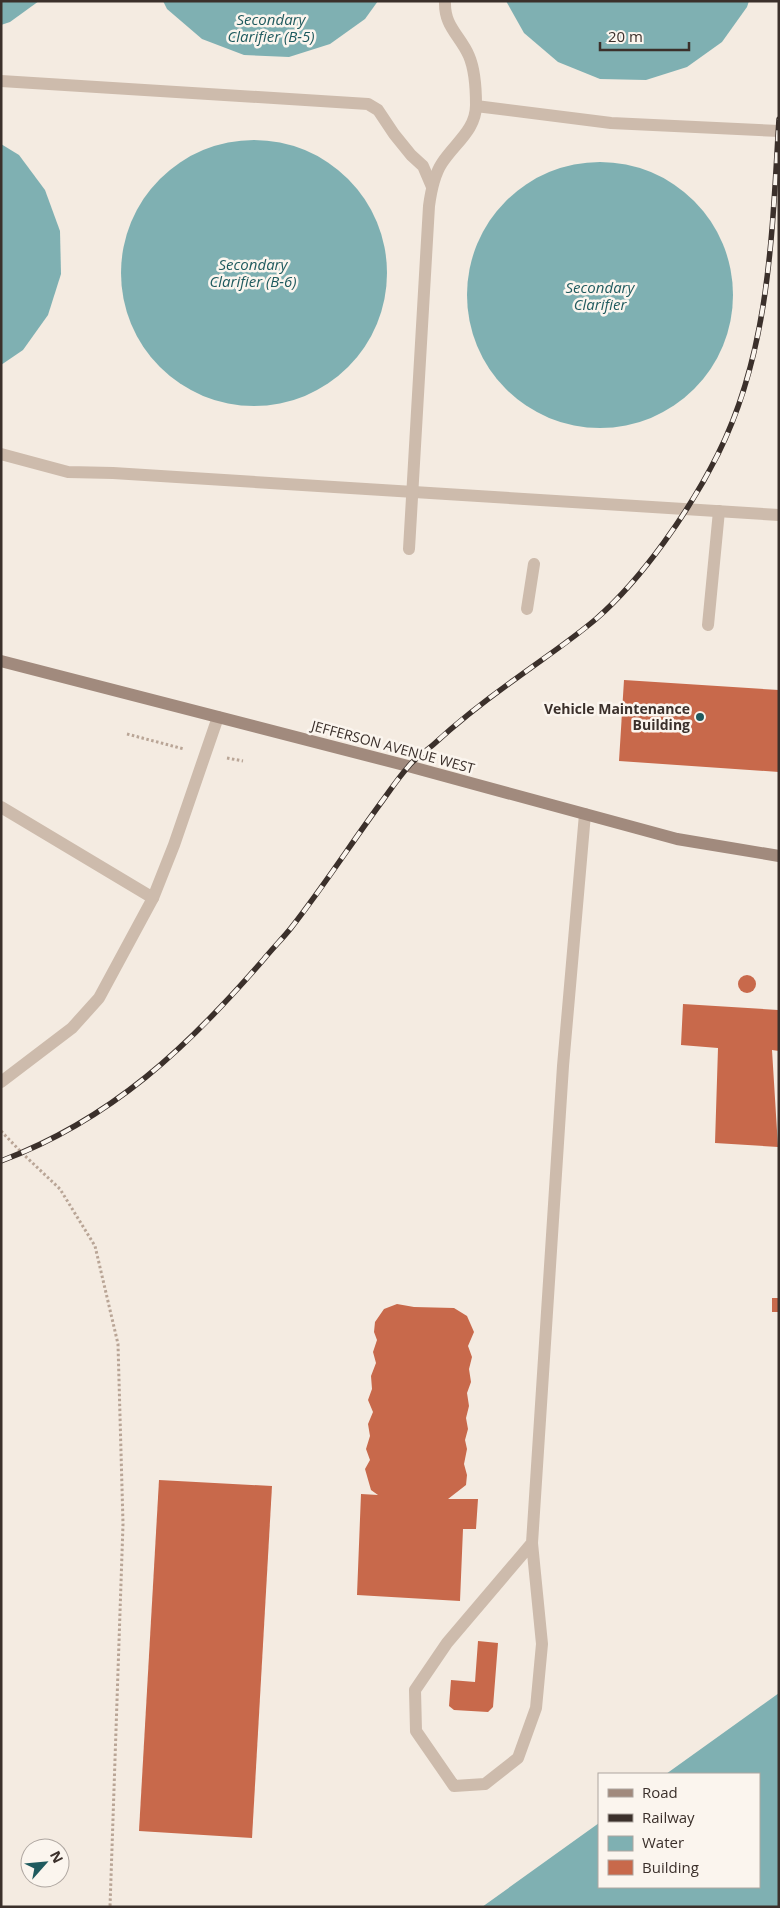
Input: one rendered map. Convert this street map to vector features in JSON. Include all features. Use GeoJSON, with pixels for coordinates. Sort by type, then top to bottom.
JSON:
{"type":"FeatureCollection","features":[{"type":"Feature","properties":{"kind":"main road","name":"JEFFERSON AVENUE WEST"},"geometry":{"type":"LineString","coordinates":[[1,661],[677,839],[779,856]]}},
{"type":"Feature","properties":{"kind":"lane"},"geometry":{"type":"LineString","coordinates":[[409,549],[429,206],[432,187],[442,163],[472,126],[476,106],[475,80],[469,56],[448,24],[445,1]]}},
{"type":"Feature","properties":{"kind":"lane"},"geometry":{"type":"LineString","coordinates":[[1,81],[368,104],[378,110],[394,134],[423,166],[432,187]]}},
{"type":"Feature","properties":{"kind":"lane"},"geometry":{"type":"LineString","coordinates":[[476,106],[611,123],[779,131]]}},
{"type":"Feature","properties":{"kind":"lane"},"geometry":{"type":"LineString","coordinates":[[1,454],[68,472],[411,490],[779,515]]}},
{"type":"Feature","properties":{"kind":"lane"},"geometry":{"type":"LineString","coordinates":[[708,625],[719,511]]}},
{"type":"Feature","properties":{"kind":"lane"},"geometry":{"type":"LineString","coordinates":[[527,609],[534,564]]}},
{"type":"Feature","properties":{"kind":"lane"},"geometry":{"type":"LineString","coordinates":[[1,1082],[72,1028],[99,998],[153,898],[174,845],[218,717]]}},
{"type":"Feature","properties":{"kind":"lane"},"geometry":{"type":"LineString","coordinates":[[1,807],[153,898]]}},
{"type":"Feature","properties":{"kind":"lane"},"geometry":{"type":"LineString","coordinates":[[532,1543],[447,1643],[415,1690],[416,1730],[454,1786],[485,1784],[518,1758],[536,1708],[542,1644],[532,1543],[563,1066],[585,814]]}},
{"type":"Feature","properties":{"kind":"path"},"geometry":{"type":"LineString","coordinates":[[1,1131],[60,1189],[95,1246],[118,1344],[123,1524],[110,1907]]}},
{"type":"Feature","properties":{"kind":"water"},"geometry":{"type":"Polygon","coordinates":[[[1,1],[39,1],[10,22],[1,25],[1,1]]]}},
{"type":"Feature","properties":{"kind":"water","name":"Secondary Clarifier (B-5)"},"geometry":{"type":"Polygon","coordinates":[[[163,1],[378,1],[365,19],[330,44],[289,57],[244,55],[202,39],[167,9],[163,1]]]}},
{"type":"Feature","properties":{"kind":"water"},"geometry":{"type":"Polygon","coordinates":[[[506,1],[749,1],[747,7],[722,42],[687,67],[646,80],[600,79],[558,62],[524,33],[506,1]]]}},
{"type":"Feature","properties":{"kind":"water","name":"Secondary Clarifier (B-6)"},"geometry":{"type":"Polygon","coordinates":[[[241,140],[267,140],[293,145],[317,155],[339,170],[357,188],[372,210],[382,234],[387,260],[387,286],[382,312],[372,336],[357,358],[339,376],[317,391],[293,401],[267,406],[241,406],[215,401],[191,391],[169,376],[151,358],[136,336],[126,312],[121,286],[121,260],[126,234],[136,210],[151,188],[169,170],[191,155],[215,145],[241,140]]]}},
{"type":"Feature","properties":{"kind":"water"},"geometry":{"type":"Polygon","coordinates":[[[1,144],[19,155],[45,190],[60,231],[61,274],[48,315],[23,350],[1,365],[1,144]]]}},
{"type":"Feature","properties":{"kind":"water","name":"Secondary Clarifier"},"geometry":{"type":"Polygon","coordinates":[[[587,162],[613,162],[639,167],[663,177],[685,192],[703,210],[718,232],[728,256],[733,282],[733,308],[728,334],[718,358],[703,380],[685,398],[663,413],[639,423],[613,428],[587,428],[561,423],[537,413],[515,398],[497,380],[482,358],[472,334],[467,308],[467,282],[472,256],[482,232],[497,210],[515,192],[537,177],[561,167],[587,162]]]}},
{"type":"Feature","properties":{"kind":"water"},"geometry":{"type":"Polygon","coordinates":[[[779,1693],[779,1907],[482,1907],[598,1824],[598,1888],[760,1888],[760,1773],[667,1773],[779,1693]]]}},
{"type":"Feature","properties":{"kind":"building","name":"Vehicle Maintenance Building"},"geometry":{"type":"Polygon","coordinates":[[[624,680],[779,690],[779,772],[619,761],[624,680]]]}},
{"type":"Feature","properties":{"kind":"building"},"geometry":{"type":"Polygon","coordinates":[[[743,975],[751,975],[756,980],[754,991],[743,993],[738,988],[738,980],[743,975]]]}},
{"type":"Feature","properties":{"kind":"building"},"geometry":{"type":"Polygon","coordinates":[[[683,1004],[778,1010],[779,1051],[772,1050],[778,1147],[715,1143],[718,1048],[681,1045],[683,1004]]]}},
{"type":"Feature","properties":{"kind":"building"},"geometry":{"type":"Polygon","coordinates":[[[772,1298],[779,1298],[779,1312],[772,1312],[772,1298]]]}},
{"type":"Feature","properties":{"kind":"building"},"geometry":{"type":"Polygon","coordinates":[[[397,1304],[414,1307],[454,1308],[467,1316],[474,1332],[468,1346],[472,1357],[469,1369],[471,1382],[467,1393],[469,1406],[466,1418],[468,1429],[465,1440],[467,1449],[464,1464],[467,1475],[466,1485],[448,1499],[478,1499],[476,1529],[463,1529],[460,1601],[357,1595],[361,1494],[378,1495],[371,1490],[365,1469],[370,1460],[366,1449],[370,1436],[368,1424],[373,1412],[368,1400],[372,1389],[371,1376],[376,1363],[373,1352],[377,1340],[374,1332],[375,1322],[384,1309],[397,1304]]]}},
{"type":"Feature","properties":{"kind":"building"},"geometry":{"type":"Polygon","coordinates":[[[159,1480],[272,1486],[252,1838],[139,1831],[159,1480]]]}},
{"type":"Feature","properties":{"kind":"building"},"geometry":{"type":"Polygon","coordinates":[[[478,1641],[498,1643],[493,1707],[488,1712],[454,1710],[449,1706],[451,1680],[475,1682],[478,1641]]]}},
{"type":"Feature","properties":{"kind":"railway"},"geometry":{"type":"LineString","coordinates":[[1,1161],[41,1144],[78,1124],[113,1102],[177,1051],[235,991],[291,928],[395,783],[411,764],[483,703],[596,619],[648,564],[694,498],[707,475],[735,414],[748,374],[765,290],[774,205],[779,119]]}},
{"type":"Feature","properties":{"kind":"place","name":"Vehicle Maintenance Building"},"geometry":{"type":"Point","coordinates":[700,717]}}]}
